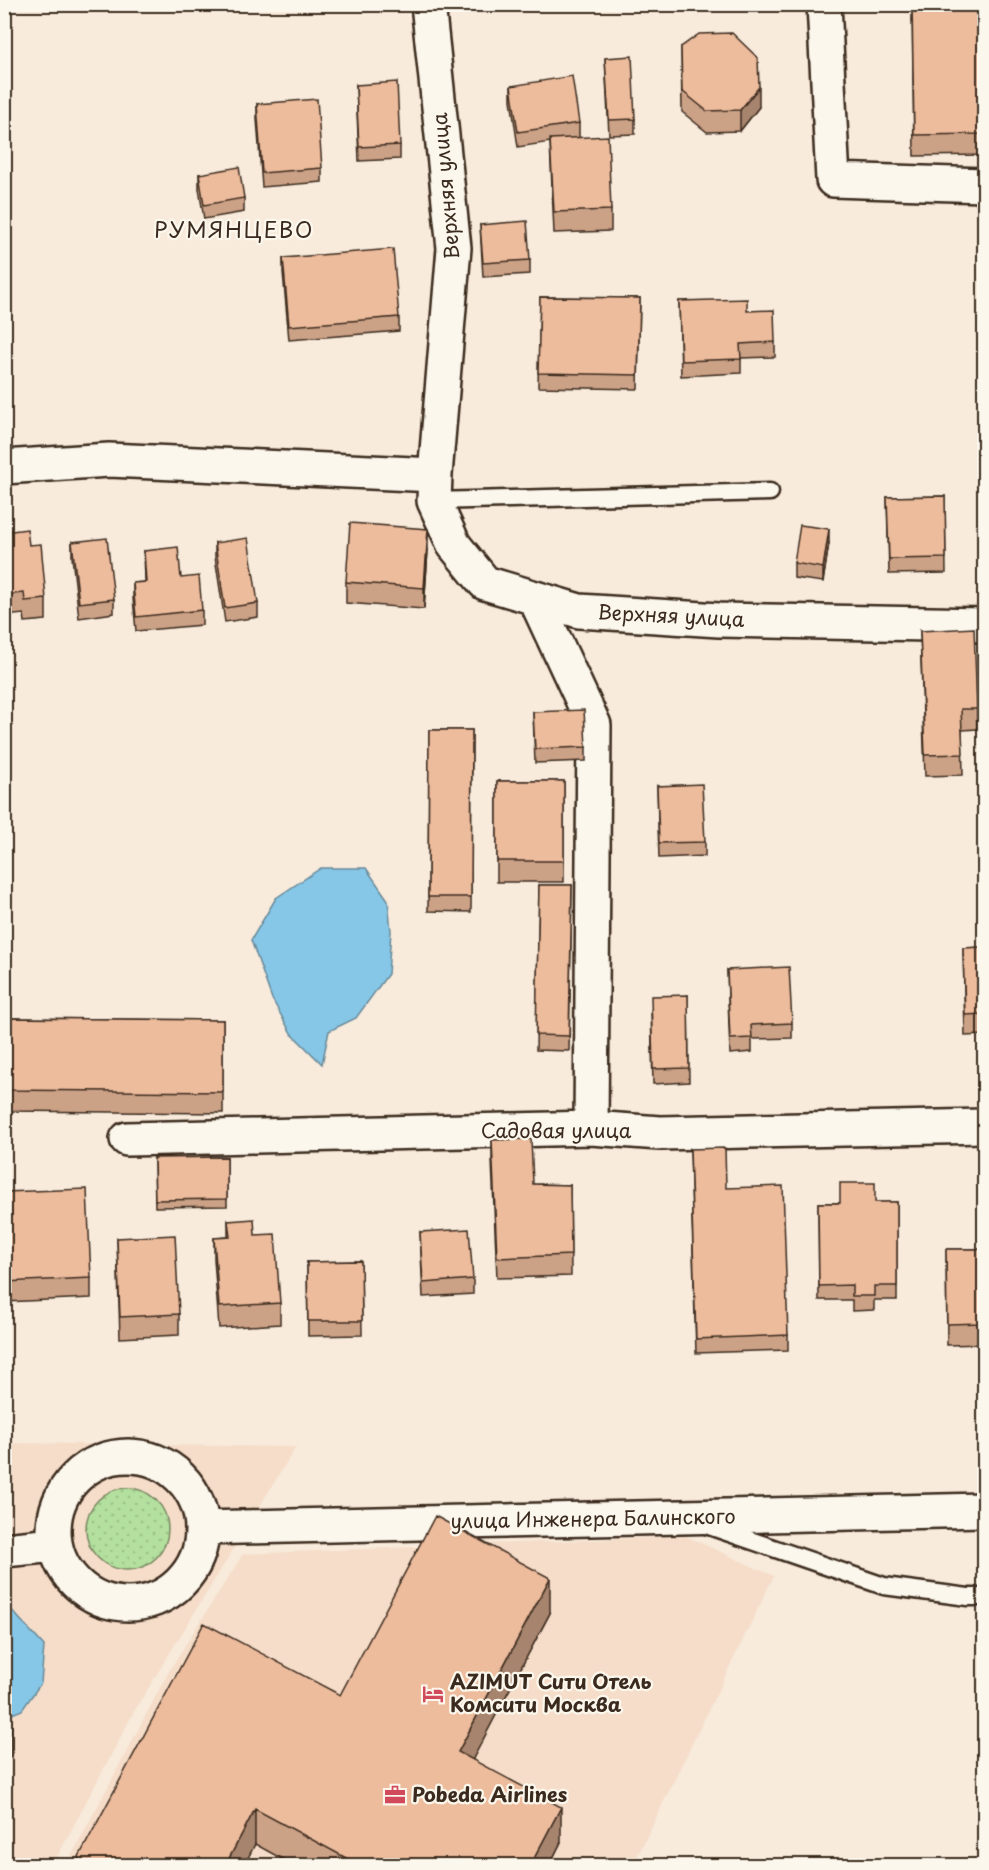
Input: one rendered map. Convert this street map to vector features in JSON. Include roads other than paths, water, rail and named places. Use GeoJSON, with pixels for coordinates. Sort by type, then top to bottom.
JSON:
{"type":"FeatureCollection","features":[{"type":"Feature","properties":{"kind":"street","name":"Верхняя улица"},"geometry":{"type":"LineString","coordinates":[[428,4],[454,248],[434,488],[454,545],[485,583],[579,611],[719,620],[984,625]]}},
{"type":"Feature","properties":{"kind":"street"},"geometry":{"type":"LineString","coordinates":[[824,4],[833,180],[984,185]]}},
{"type":"Feature","properties":{"kind":"street"},"geometry":{"type":"LineString","coordinates":[[4,467],[109,460],[434,488]]}},
{"type":"Feature","properties":{"kind":"street"},"geometry":{"type":"LineString","coordinates":[[535,598],[594,725],[591,1128]]}},
{"type":"Feature","properties":{"kind":"street","name":"Садовая улица"},"geometry":{"type":"LineString","coordinates":[[127,1139],[591,1128],[660,1133],[984,1126]]}},
{"type":"Feature","properties":{"kind":"street"},"geometry":{"type":"LineString","coordinates":[[126,1456],[151,1460],[163,1465],[178,1477],[191,1491],[202,1528],[198,1553],[186,1576],[155,1599],[129,1604],[104,1600],[82,1588],[65,1569],[55,1545],[54,1519],[63,1495],[79,1475],[100,1461],[126,1456]]}},
{"type":"Feature","properties":{"kind":"street","name":"улица Инженера Балинского"},"geometry":{"type":"LineString","coordinates":[[202,1528],[984,1510]]}},
{"type":"Feature","properties":{"kind":"street"},"geometry":{"type":"LineString","coordinates":[[4,1550],[55,1545]]}},
{"type":"Feature","properties":{"kind":"lane"},"geometry":{"type":"LineString","coordinates":[[434,488],[770,492]]}},
{"type":"Feature","properties":{"kind":"lane"},"geometry":{"type":"LineString","coordinates":[[682,1517],[884,1586],[984,1597]]}},
{"type":"Feature","properties":{"kind":"water"},"geometry":{"type":"Polygon","coordinates":[[[321,868],[366,868],[388,900],[391,931],[388,974],[356,1018],[329,1031],[322,1064],[291,1033],[272,999],[251,940],[276,898],[321,868]]]}},
{"type":"Feature","properties":{"kind":"water"},"geometry":{"type":"Polygon","coordinates":[[[4,1606],[8,1606],[44,1646],[41,1683],[22,1710],[5,1717],[4,1606]]]}},
{"type":"Feature","properties":{"kind":"place","name":"AZIMUT Сити Отель Комсити Москва"},"geometry":{"type":"Point","coordinates":[433,1694]}},
{"type":"Feature","properties":{"kind":"place","name":"Pobeda Airlines"},"geometry":{"type":"Point","coordinates":[395,1795]}},
{"type":"Feature","properties":{"kind":"district","name":"РУМЯНЦЕВО"},"geometry":{"type":"Point","coordinates":[234,230]}}]}
